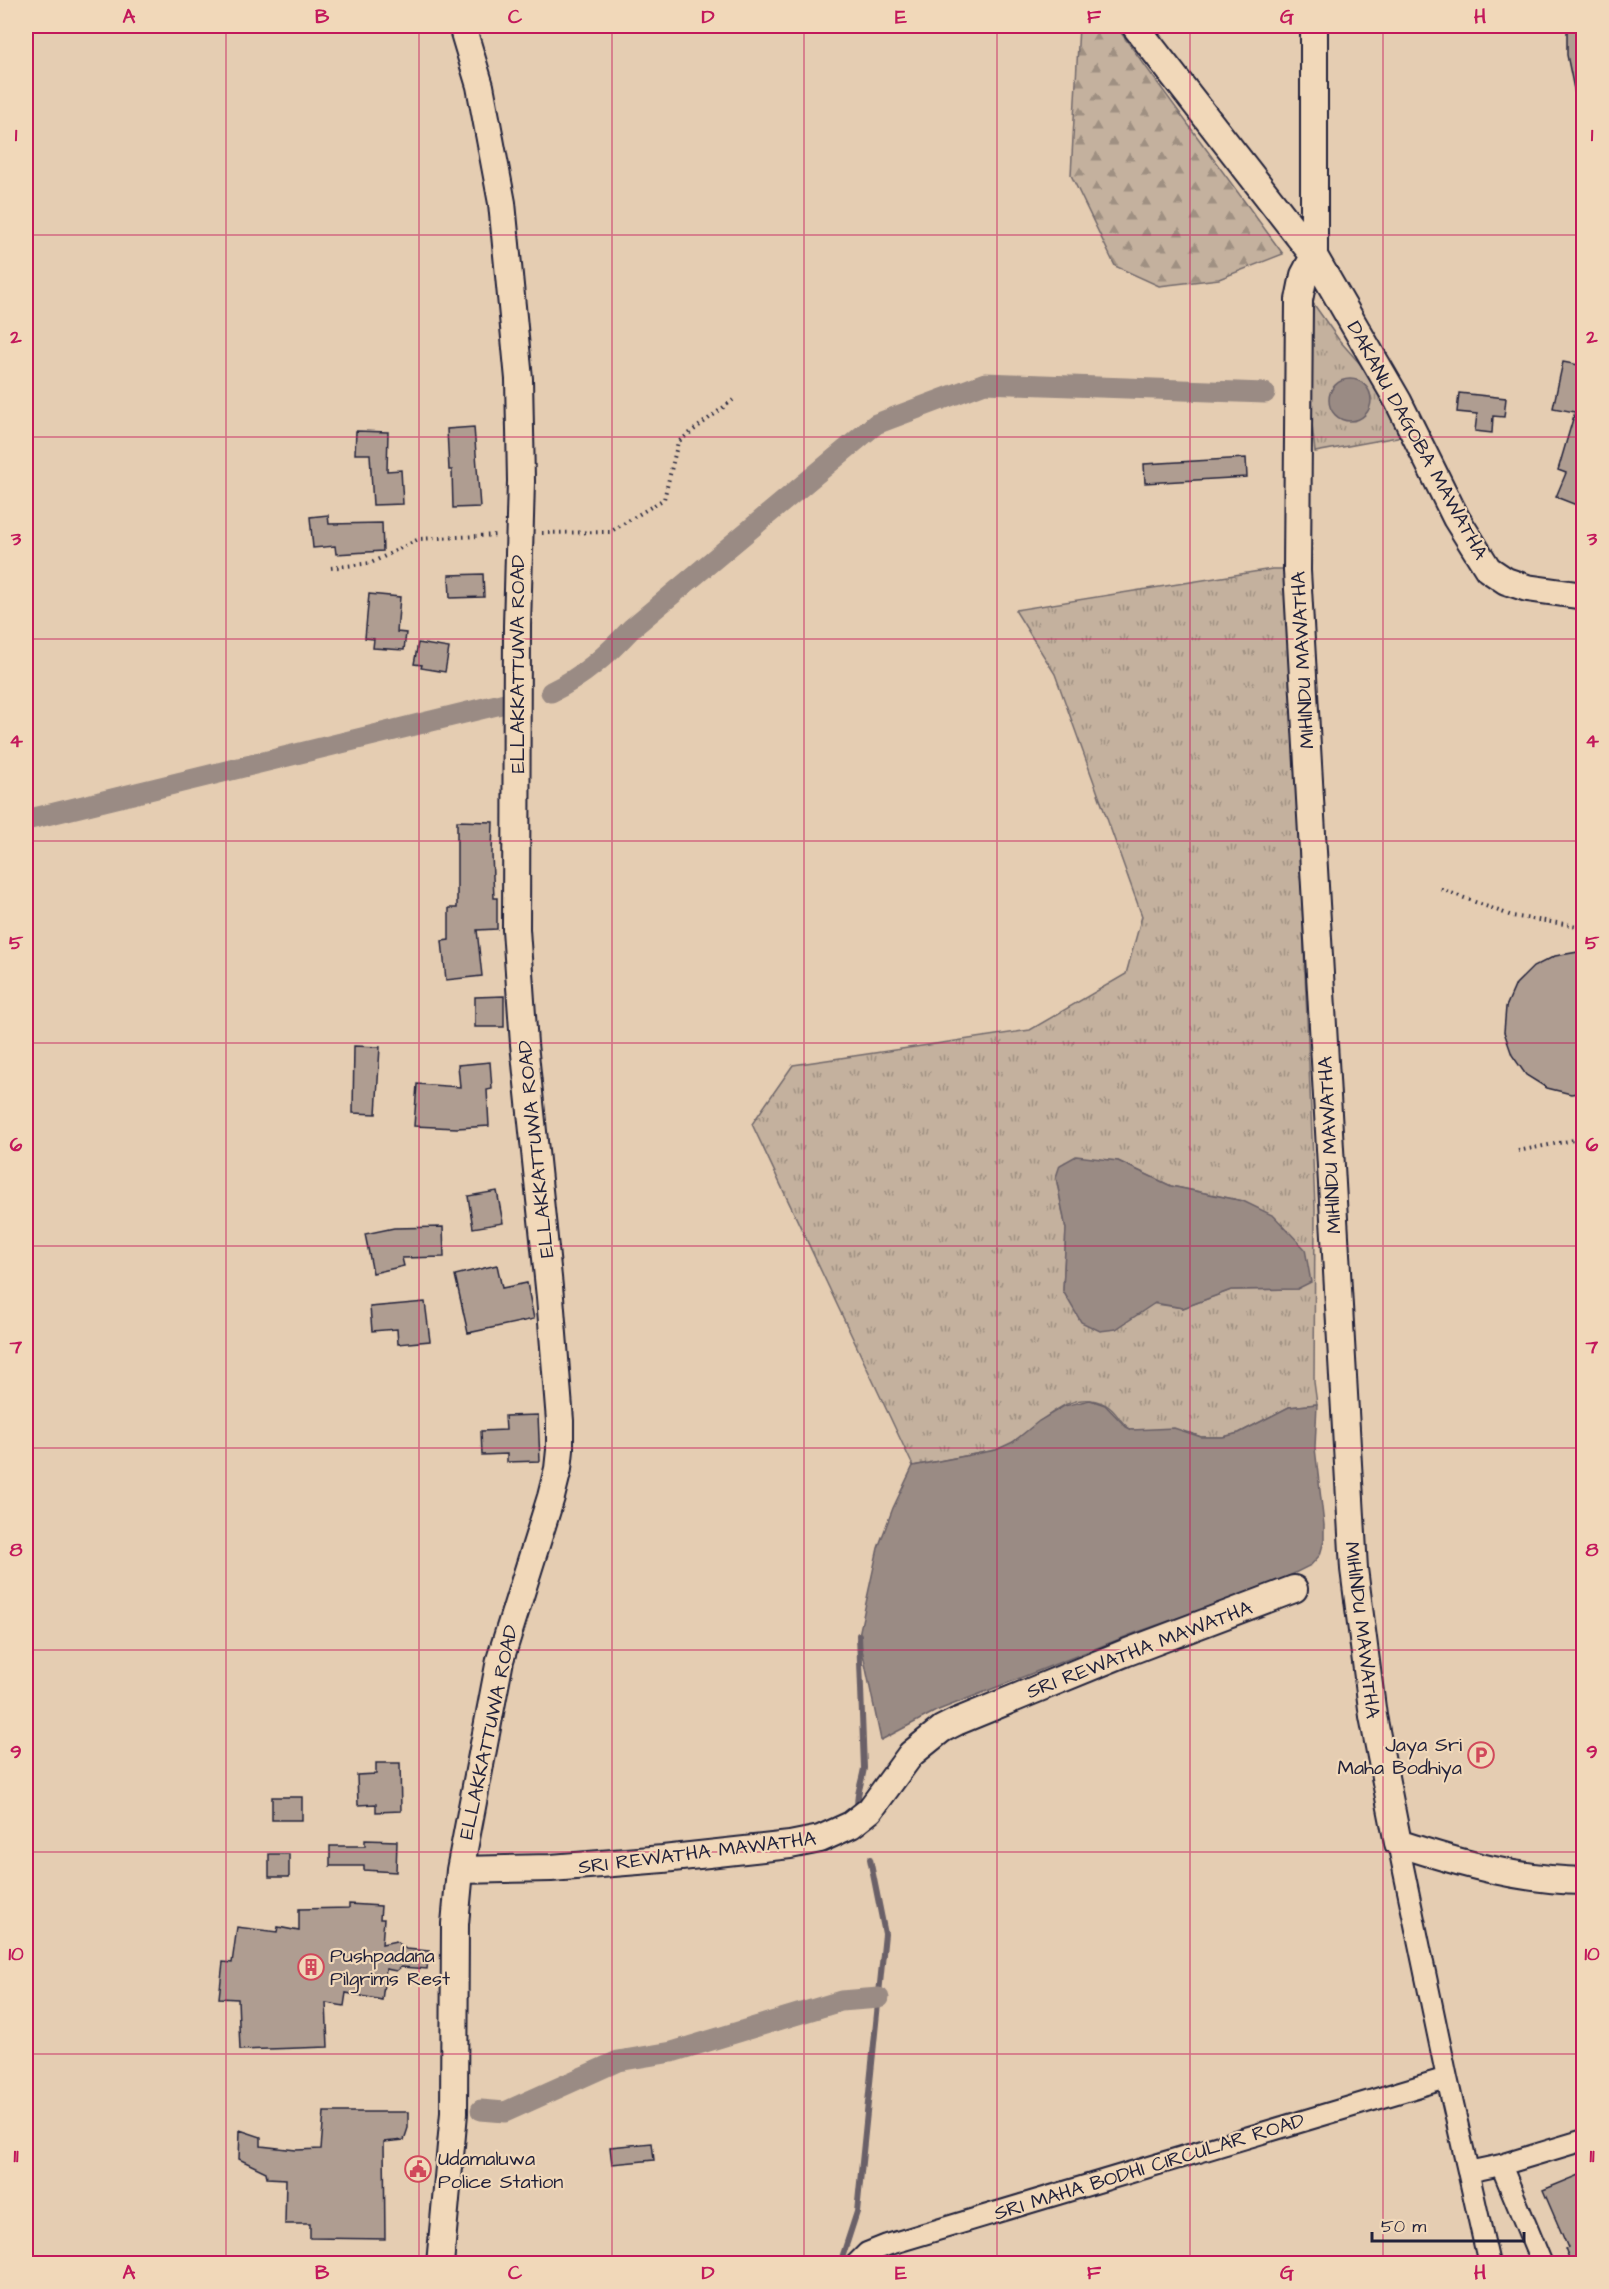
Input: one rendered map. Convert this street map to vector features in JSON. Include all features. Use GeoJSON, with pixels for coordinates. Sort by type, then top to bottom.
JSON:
{"type":"FeatureCollection","features":[{"type":"Feature","properties":{"kind":"main road","name":"ELLAKKATTUWA ROAD"},"geometry":{"type":"LineString","coordinates":[[440,2264],[454,2113],[454,1936],[460,1870],[500,1660],[551,1497],[560,1450],[550,1297],[517,960],[517,701],[521,481],[519,379],[502,203],[480,86],[462,26]]}},
{"type":"Feature","properties":{"kind":"main road","name":"DAKANU DAGOBA MAWATHA"},"geometry":{"type":"LineString","coordinates":[[1135,26],[1314,256],[1398,401],[1456,518],[1488,569],[1506,581],[1527,588],[1584,596]]}},
{"type":"Feature","properties":{"kind":"main road"},"geometry":{"type":"LineString","coordinates":[[1314,26],[1314,256]]}},
{"type":"Feature","properties":{"kind":"main road","name":"MIHINDU MAWATHA"},"geometry":{"type":"LineString","coordinates":[[1314,256],[1304,275],[1299,300],[1297,571],[1354,1569],[1373,1716],[1398,1843]]}},
{"type":"Feature","properties":{"kind":"main road","name":"SRI REWATHA MAWATHA"},"geometry":{"type":"LineString","coordinates":[[460,1870],[551,1868],[790,1845],[820,1839],[860,1818],[911,1754],[956,1722],[1125,1653],[1294,1589]]}},
{"type":"Feature","properties":{"kind":"main road"},"geometry":{"type":"LineString","coordinates":[[1398,1843],[1479,1868],[1551,1880],[1584,1881]]}},
{"type":"Feature","properties":{"kind":"street"},"geometry":{"type":"LineString","coordinates":[[1398,1843],[1447,2078],[1490,2264]]}},
{"type":"Feature","properties":{"kind":"street","name":"SRI MAHA BODHI CIRCULAR ROAD"},"geometry":{"type":"LineString","coordinates":[[856,2264],[867,2253],[887,2245],[1447,2078]]}},
{"type":"Feature","properties":{"kind":"street"},"geometry":{"type":"LineString","coordinates":[[1468,2172],[1501,2165],[1584,2140]]}},
{"type":"Feature","properties":{"kind":"street"},"geometry":{"type":"LineString","coordinates":[[1501,2165],[1542,2264]]}},
{"type":"Feature","properties":{"kind":"path"},"geometry":{"type":"LineString","coordinates":[[331,568],[371,563],[419,539],[519,533],[610,532],[664,500],[678,442],[733,400]]}},
{"type":"Feature","properties":{"kind":"path"},"geometry":{"type":"LineString","coordinates":[[1441,890],[1512,916],[1584,927]]}},
{"type":"Feature","properties":{"kind":"path"},"geometry":{"type":"LineString","coordinates":[[1518,1151],[1584,1138]]}},
{"type":"Feature","properties":{"kind":"green space"},"geometry":{"type":"Polygon","coordinates":[[[1079,26],[1116,26],[1283,254],[1219,279],[1159,286],[1115,266],[1071,175],[1079,26]]]}},
{"type":"Feature","properties":{"kind":"green space"},"geometry":{"type":"Polygon","coordinates":[[[1308,296],[1339,340],[1377,383],[1403,436],[1315,452],[1310,404],[1308,296]]]}},
{"type":"Feature","properties":{"kind":"green space"},"geometry":{"type":"Polygon","coordinates":[[[1272,569],[1288,569],[1315,1208],[1314,1382],[1317,1404],[1289,1407],[1239,1433],[1223,1437],[1201,1437],[1191,1433],[1132,1430],[1106,1405],[1093,1400],[1080,1400],[1056,1410],[1011,1443],[996,1450],[913,1466],[752,1124],[793,1065],[1030,1030],[1126,974],[1142,916],[1055,674],[1015,610],[1272,569]],[[1118,1161],[1056,1177],[1066,1229],[1063,1290],[1183,1308],[1231,1290],[1297,1289],[1243,1201],[1171,1186],[1118,1161]]]}},
{"type":"Feature","properties":{"kind":"shaded area"},"geometry":{"type":"Polygon","coordinates":[[[1350,379],[1365,385],[1371,400],[1365,415],[1350,421],[1335,415],[1329,400],[1335,385],[1350,379]]]}},
{"type":"Feature","properties":{"kind":"shaded area"},"geometry":{"type":"Polygon","coordinates":[[[1076,1156],[1118,1161],[1171,1186],[1243,1201],[1274,1216],[1305,1249],[1311,1282],[1297,1289],[1231,1290],[1183,1308],[1155,1303],[1116,1329],[1100,1331],[1081,1322],[1063,1291],[1066,1229],[1056,1177],[1060,1165],[1076,1156]]]}},
{"type":"Feature","properties":{"kind":"shaded area"},"geometry":{"type":"Polygon","coordinates":[[[1090,1400],[1105,1405],[1126,1427],[1132,1430],[1174,1428],[1201,1437],[1223,1437],[1239,1433],[1289,1407],[1317,1404],[1315,1448],[1324,1525],[1324,1541],[1320,1555],[1311,1565],[1271,1585],[1135,1633],[936,1711],[881,1740],[859,1635],[878,1548],[893,1508],[913,1466],[996,1450],[1013,1442],[1039,1421],[1064,1406],[1090,1400]]]}},
{"type":"Feature","properties":{"kind":"building"},"geometry":{"type":"Polygon","coordinates":[[[1567,26],[1584,26],[1584,98],[1576,99],[1567,55],[1567,26]]]}},
{"type":"Feature","properties":{"kind":"building"},"geometry":{"type":"Polygon","coordinates":[[[1563,362],[1584,366],[1584,465],[1579,482],[1584,483],[1584,508],[1556,497],[1566,473],[1558,470],[1575,412],[1553,408],[1563,362]]]}},
{"type":"Feature","properties":{"kind":"building"},"geometry":{"type":"Polygon","coordinates":[[[1459,393],[1506,398],[1504,417],[1493,416],[1492,433],[1475,431],[1477,414],[1457,412],[1459,393]]]}},
{"type":"Feature","properties":{"kind":"building"},"geometry":{"type":"Polygon","coordinates":[[[474,427],[480,507],[453,508],[452,470],[449,470],[447,429],[474,427]]]}},
{"type":"Feature","properties":{"kind":"building"},"geometry":{"type":"Polygon","coordinates":[[[356,431],[388,432],[387,471],[401,470],[403,504],[373,505],[370,454],[355,454],[356,431]]]}},
{"type":"Feature","properties":{"kind":"building"},"geometry":{"type":"Polygon","coordinates":[[[1246,458],[1247,477],[1145,483],[1144,464],[1246,458]]]}},
{"type":"Feature","properties":{"kind":"building"},"geometry":{"type":"Polygon","coordinates":[[[328,515],[329,524],[382,523],[383,551],[336,554],[335,546],[313,548],[310,517],[328,515]]]}},
{"type":"Feature","properties":{"kind":"building"},"geometry":{"type":"Polygon","coordinates":[[[483,574],[484,597],[450,598],[449,575],[483,574]]]}},
{"type":"Feature","properties":{"kind":"building"},"geometry":{"type":"Polygon","coordinates":[[[369,594],[400,597],[397,632],[406,633],[404,650],[373,648],[374,639],[365,638],[369,594]]]}},
{"type":"Feature","properties":{"kind":"building"},"geometry":{"type":"Polygon","coordinates":[[[418,643],[449,648],[445,672],[421,668],[422,665],[414,664],[418,643]]]}},
{"type":"Feature","properties":{"kind":"building"},"geometry":{"type":"Polygon","coordinates":[[[457,821],[493,822],[492,855],[494,898],[497,898],[497,929],[477,930],[482,976],[446,980],[442,941],[449,940],[449,908],[457,908],[457,821]]]}},
{"type":"Feature","properties":{"kind":"building"},"geometry":{"type":"Polygon","coordinates":[[[1584,951],[1584,1092],[1571,1094],[1547,1088],[1526,1075],[1512,1055],[1504,1032],[1506,1007],[1516,984],[1533,967],[1555,956],[1584,951]]]}},
{"type":"Feature","properties":{"kind":"building"},"geometry":{"type":"Polygon","coordinates":[[[504,996],[504,1027],[475,1027],[475,997],[504,996]]]}},
{"type":"Feature","properties":{"kind":"building"},"geometry":{"type":"Polygon","coordinates":[[[354,1046],[380,1047],[376,1114],[353,1113],[354,1046]]]}},
{"type":"Feature","properties":{"kind":"building"},"geometry":{"type":"Polygon","coordinates":[[[490,1062],[492,1089],[487,1090],[489,1126],[457,1128],[414,1126],[417,1084],[460,1087],[458,1065],[490,1062]]]}},
{"type":"Feature","properties":{"kind":"building"},"geometry":{"type":"Polygon","coordinates":[[[497,1191],[503,1223],[473,1228],[468,1196],[497,1191]]]}},
{"type":"Feature","properties":{"kind":"building"},"geometry":{"type":"Polygon","coordinates":[[[443,1227],[444,1257],[402,1258],[404,1266],[373,1273],[365,1234],[394,1228],[443,1227]]]}},
{"type":"Feature","properties":{"kind":"building"},"geometry":{"type":"Polygon","coordinates":[[[497,1265],[502,1288],[527,1283],[534,1319],[468,1333],[455,1275],[497,1265]]]}},
{"type":"Feature","properties":{"kind":"building"},"geometry":{"type":"Polygon","coordinates":[[[425,1302],[430,1341],[398,1344],[397,1329],[372,1331],[370,1307],[425,1302]]]}},
{"type":"Feature","properties":{"kind":"building"},"geometry":{"type":"Polygon","coordinates":[[[538,1415],[540,1461],[507,1462],[507,1454],[482,1455],[481,1431],[506,1430],[505,1416],[538,1415]]]}},
{"type":"Feature","properties":{"kind":"building"},"geometry":{"type":"Polygon","coordinates":[[[376,1763],[400,1763],[401,1811],[376,1812],[376,1804],[358,1805],[357,1775],[376,1774],[376,1763]]]}},
{"type":"Feature","properties":{"kind":"building"},"geometry":{"type":"Polygon","coordinates":[[[272,1797],[302,1797],[302,1820],[272,1820],[272,1797]]]}},
{"type":"Feature","properties":{"kind":"building"},"geometry":{"type":"Polygon","coordinates":[[[365,1840],[397,1841],[396,1872],[364,1870],[364,1866],[330,1866],[330,1846],[365,1846],[365,1840]]]}},
{"type":"Feature","properties":{"kind":"building"},"geometry":{"type":"Polygon","coordinates":[[[269,1854],[289,1854],[289,1877],[269,1877],[269,1854]]]}},
{"type":"Feature","properties":{"kind":"building"},"geometry":{"type":"Polygon","coordinates":[[[349,1904],[381,1906],[380,1919],[384,1919],[382,1944],[396,1941],[406,1949],[429,1951],[427,1969],[401,1967],[396,1971],[386,1969],[382,2000],[346,1993],[344,2006],[326,2003],[328,2047],[240,2050],[238,1999],[219,1998],[223,1962],[232,1963],[237,1927],[277,1932],[278,1927],[299,1931],[299,1909],[349,1908],[349,1904]]]}},
{"type":"Feature","properties":{"kind":"building"},"geometry":{"type":"Polygon","coordinates":[[[324,2112],[408,2112],[408,2128],[404,2140],[384,2142],[385,2239],[310,2238],[310,2224],[285,2224],[286,2179],[267,2178],[266,2172],[239,2159],[240,2130],[261,2137],[261,2146],[296,2150],[321,2149],[324,2112]]]}},
{"type":"Feature","properties":{"kind":"building"},"geometry":{"type":"Polygon","coordinates":[[[652,2143],[654,2160],[612,2164],[610,2147],[652,2143]]]}},
{"type":"Feature","properties":{"kind":"building"},"geometry":{"type":"Polygon","coordinates":[[[1584,2173],[1584,2264],[1571,2264],[1565,2249],[1568,2248],[1543,2190],[1584,2173]]]}},
{"type":"Feature","properties":{"kind":"waterway"},"geometry":{"type":"LineString","coordinates":[[551,692],[594,664],[632,628],[876,424],[985,383],[1265,393]]}},
{"type":"Feature","properties":{"kind":"waterway"},"geometry":{"type":"LineString","coordinates":[[26,820],[505,703]]}},
{"type":"Feature","properties":{"kind":"waterway"},"geometry":{"type":"LineString","coordinates":[[858,1810],[858,1795],[864,1768],[859,1635]]}},
{"type":"Feature","properties":{"kind":"waterway"},"geometry":{"type":"LineString","coordinates":[[840,2264],[857,2212],[885,1934],[870,1859]]}},
{"type":"Feature","properties":{"kind":"waterway"},"geometry":{"type":"LineString","coordinates":[[481,2110],[505,2112],[618,2061],[672,2052],[841,2001],[879,1998]]}},
{"type":"Feature","properties":{"kind":"place","name":"Jaya Sri Maha Bodhiya"},"geometry":{"type":"Point","coordinates":[1481,1755]}},
{"type":"Feature","properties":{"kind":"place","name":"Pushpadana Pilgrims Rest"},"geometry":{"type":"Point","coordinates":[311,1967]}},
{"type":"Feature","properties":{"kind":"place","name":"Udamaluwa Police Station"},"geometry":{"type":"Point","coordinates":[418,2169]}}]}
